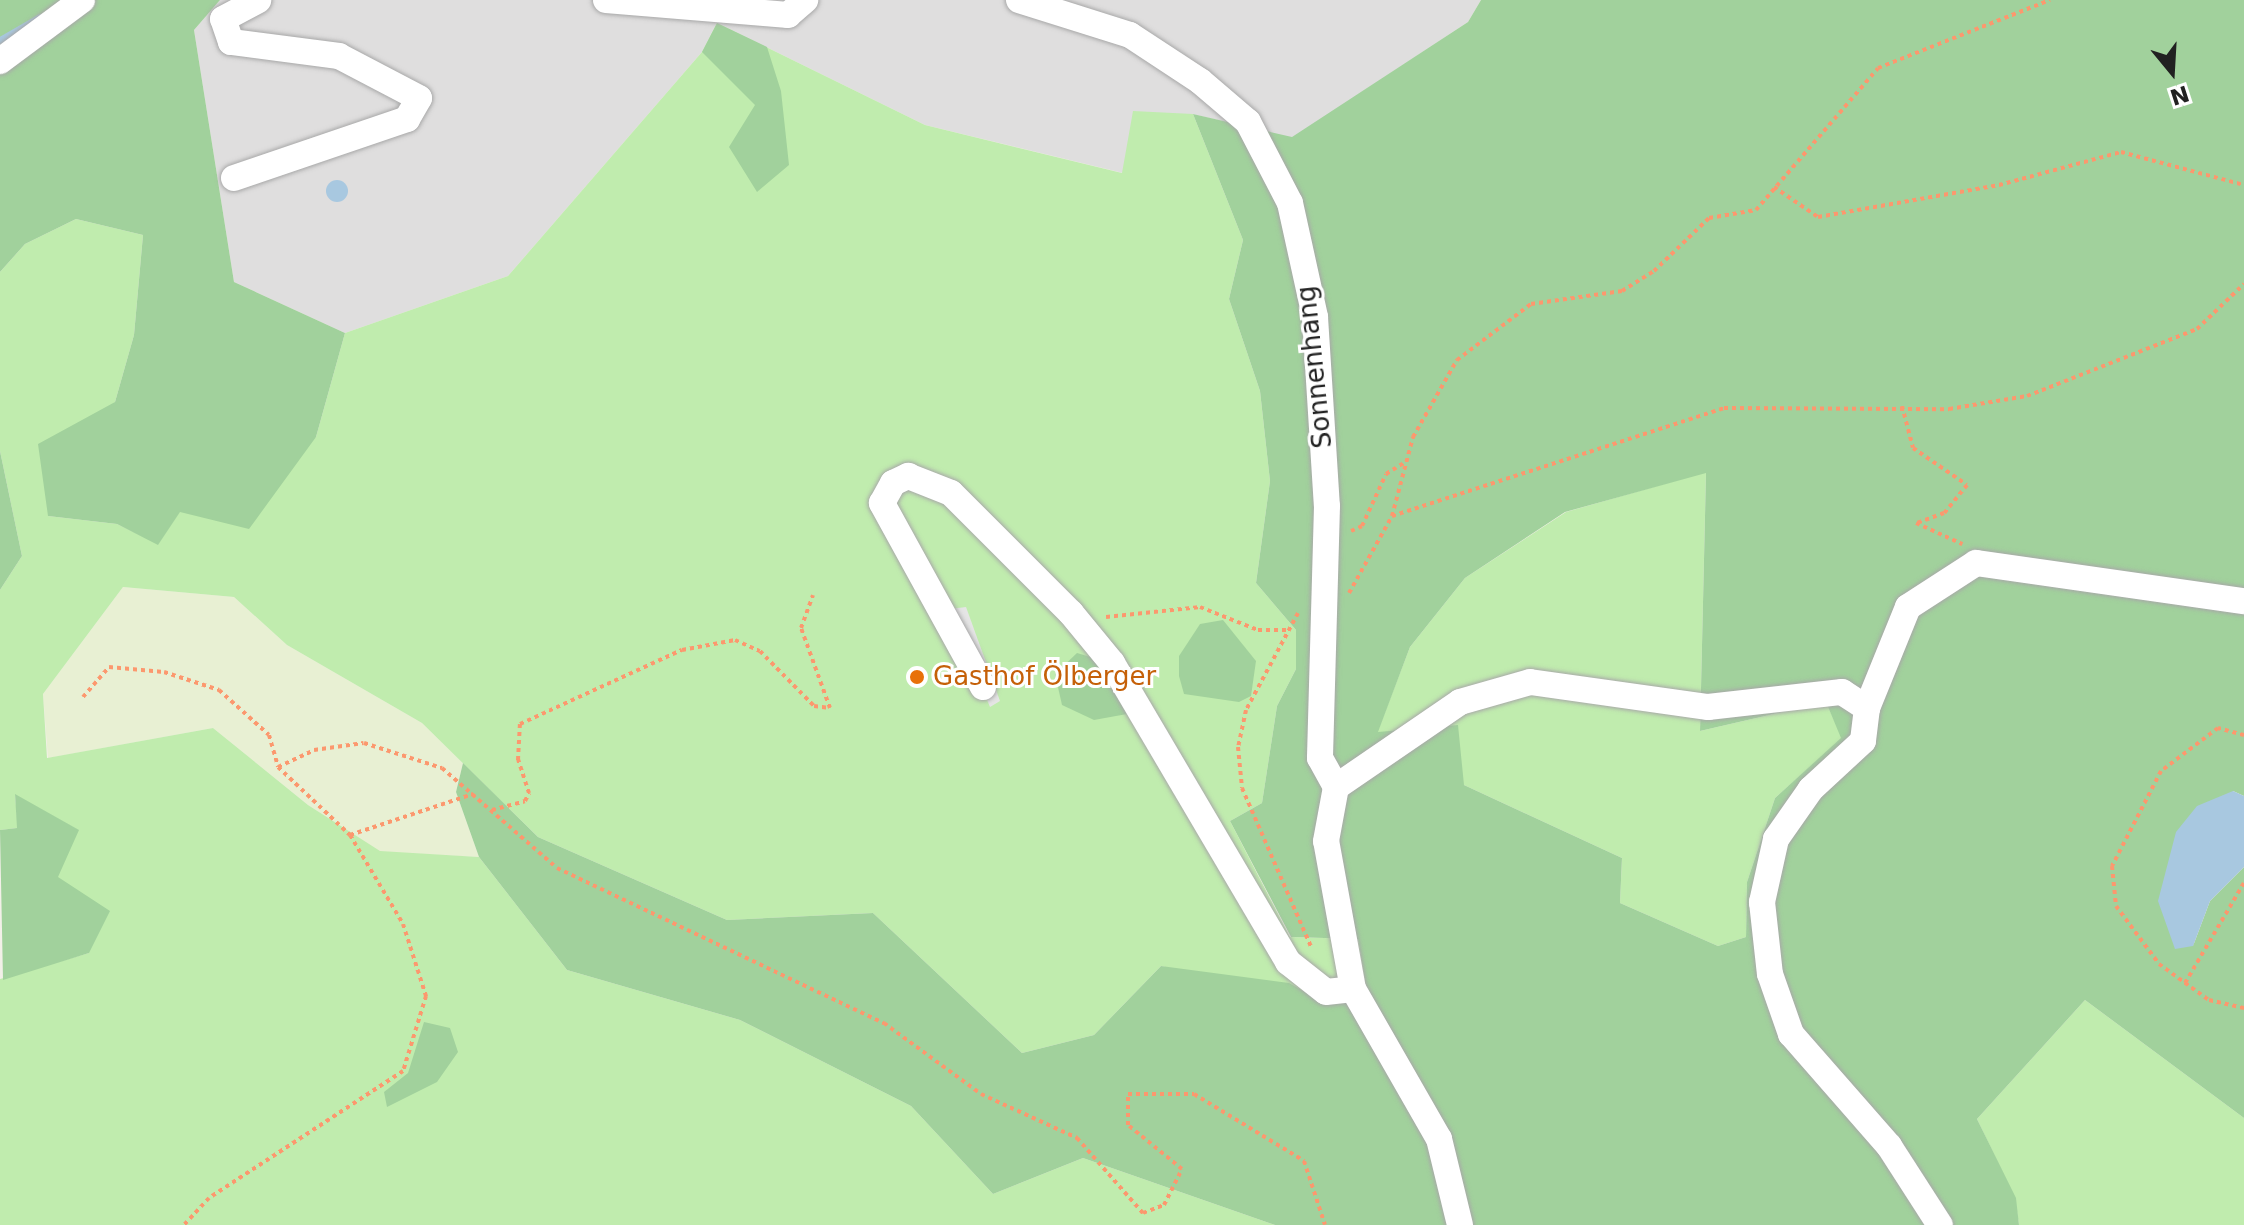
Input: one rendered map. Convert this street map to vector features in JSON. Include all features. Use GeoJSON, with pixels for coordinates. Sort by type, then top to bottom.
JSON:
{"type":"FeatureCollection","features":[{"type":"Feature","properties":{"kind":"street"},"geometry":{"type":"LineString","coordinates":[[0,61],[82,0]]}},
{"type":"Feature","properties":{"kind":"street"},"geometry":{"type":"LineString","coordinates":[[234,178],[407,119],[419,98],[339,56],[231,42],[223,19],[258,0]]}},
{"type":"Feature","properties":{"kind":"street"},"geometry":{"type":"LineString","coordinates":[[606,0],[788,15],[805,0]]}},
{"type":"Feature","properties":{"kind":"street","name":"Sonnenhang"},"geometry":{"type":"LineString","coordinates":[[1019,0],[1130,35],[1248,122],[1290,203],[1315,317],[1327,542],[1327,622],[1320,758],[1336,787]]}},
{"type":"Feature","properties":{"kind":"street"},"geometry":{"type":"LineString","coordinates":[[983,687],[882,503],[893,483],[908,476],[951,493],[1080,624],[1112,663],[1288,962],[1308,983],[1326,992],[1353,989]]}},
{"type":"Feature","properties":{"kind":"street"},"geometry":{"type":"LineString","coordinates":[[1940,1225],[1889,1146],[1791,1034],[1770,974],[1762,902],[1776,839],[1811,789],[1863,741],[1867,708],[1908,607],[1976,563],[2244,601]]}},
{"type":"Feature","properties":{"kind":"street"},"geometry":{"type":"LineString","coordinates":[[1460,1225],[1439,1139],[1353,989],[1326,841],[1336,787],[1460,702],[1530,682],[1708,707],[1842,692],[1867,708]]}},
{"type":"Feature","properties":{"kind":"path"},"geometry":{"type":"LineString","coordinates":[[1327,622],[1362,576],[1392,516],[1407,461],[1457,360],[1531,304],[1622,291],[1654,271],[1709,218],[1756,210],[1878,68],[2050,0]]}},
{"type":"Feature","properties":{"kind":"path"},"geometry":{"type":"LineString","coordinates":[[1774,187],[1818,217],[1999,185],[2121,152],[2244,185]]}},
{"type":"Feature","properties":{"kind":"path"},"geometry":{"type":"LineString","coordinates":[[1392,516],[1454,491],[1724,408],[1902,406],[1949,409],[2027,396],[2197,329],[2244,284]]}},
{"type":"Feature","properties":{"kind":"path"},"geometry":{"type":"LineString","coordinates":[[1902,406],[1913,448],[1967,485],[1944,513],[1916,523],[1954,538],[1989,563]]}},
{"type":"Feature","properties":{"kind":"path"},"geometry":{"type":"LineString","coordinates":[[1327,542],[1362,526],[1386,474],[1407,461]]}},
{"type":"Feature","properties":{"kind":"path"},"geometry":{"type":"LineString","coordinates":[[492,810],[525,801],[529,793],[518,760],[520,724],[682,650],[735,640],[760,651],[814,706],[830,708],[801,628],[813,595]]}},
{"type":"Feature","properties":{"kind":"path"},"geometry":{"type":"LineString","coordinates":[[1080,624],[1126,612],[1200,607],[1258,630],[1286,630],[1246,710],[1238,747],[1242,788],[1316,958],[1308,983]]}},
{"type":"Feature","properties":{"kind":"path"},"geometry":{"type":"LineString","coordinates":[[83,697],[109,667],[164,672],[219,690],[269,735],[278,767],[350,835],[403,924],[426,996],[403,1071],[209,1198],[184,1225]]}},
{"type":"Feature","properties":{"kind":"path"},"geometry":{"type":"LineString","coordinates":[[2244,735],[2218,728],[2161,771],[2112,866],[2116,906],[2159,964],[2209,1000],[2244,1008]]}},
{"type":"Feature","properties":{"kind":"path"},"geometry":{"type":"LineString","coordinates":[[278,767],[314,750],[364,743],[442,768],[557,868],[884,1023],[981,1094],[1077,1138],[1143,1213],[1164,1205],[1182,1169],[1128,1125],[1128,1094],[1194,1094],[1304,1161],[1325,1225]]}},
{"type":"Feature","properties":{"kind":"path"},"geometry":{"type":"LineString","coordinates":[[350,835],[473,794]]}},
{"type":"Feature","properties":{"kind":"path"},"geometry":{"type":"LineString","coordinates":[[2185,983],[2244,883]]}},
{"type":"Feature","properties":{"kind":"shaded area"},"geometry":{"type":"Polygon","coordinates":[[[220,0],[1481,0],[1468,22],[1292,138],[1193,114],[1123,173],[925,125],[717,23],[702,52],[508,276],[345,333],[234,282],[194,30],[220,0]]]}},
{"type":"Feature","properties":{"kind":"shaded area"},"geometry":{"type":"Polygon","coordinates":[[[966,607],[1000,701],[990,707],[950,609],[966,607]]]}},
{"type":"Feature","properties":{"kind":"green space"},"geometry":{"type":"Polygon","coordinates":[[[0,0],[220,0],[194,30],[234,282],[345,333],[316,437],[249,529],[180,512],[158,545],[117,524],[48,516],[38,444],[115,402],[134,335],[143,235],[76,219],[25,244],[0,272],[0,0]]]}},
{"type":"Feature","properties":{"kind":"green space"},"geometry":{"type":"Polygon","coordinates":[[[1481,0],[2244,0],[2244,796],[2233,791],[2193,946],[2210,901],[2244,867],[2244,1118],[2085,1000],[1977,1119],[2016,1198],[2019,1225],[1275,1225],[1083,1158],[993,1194],[911,1106],[740,1020],[567,970],[479,857],[456,792],[463,763],[538,837],[727,920],[873,913],[1022,1053],[1094,1035],[1161,966],[1289,983],[1325,1003],[1366,987],[1358,939],[1291,937],[1230,821],[1262,803],[1277,706],[1296,669],[1296,630],[1256,583],[1270,481],[1260,391],[1229,299],[1243,240],[1193,114],[1292,137],[1468,22],[1481,0]],[[1706,473],[1565,512],[1465,578],[1410,647],[1378,732],[1458,725],[1464,785],[1622,858],[1620,903],[1718,946],[1746,937],[1747,882],[1775,798],[1841,738],[1826,702],[1700,731],[1706,473]]]}},
{"type":"Feature","properties":{"kind":"green space"},"geometry":{"type":"Polygon","coordinates":[[[717,23],[925,125],[1122,173],[1133,111],[1193,114],[1243,240],[1229,299],[1260,391],[1270,481],[1256,583],[1296,630],[1296,669],[1277,706],[1262,803],[1230,821],[1290,937],[1358,939],[1366,987],[1325,1003],[1161,966],[1094,1035],[1022,1053],[873,913],[727,920],[538,837],[422,723],[287,645],[234,597],[123,587],[43,694],[47,758],[213,728],[308,805],[380,851],[479,857],[567,970],[740,1020],[911,1106],[993,1194],[1083,1158],[1275,1225],[0,1225],[0,979],[89,953],[57,877],[78,830],[15,795],[18,828],[0,830],[0,590],[22,556],[0,451],[0,272],[25,244],[76,219],[143,235],[134,335],[115,402],[48,516],[117,524],[158,544],[180,511],[316,437],[345,333],[508,276],[702,52],[717,23]]]}},
{"type":"Feature","properties":{"kind":"green space"},"geometry":{"type":"Polygon","coordinates":[[[717,23],[767,47],[781,91],[789,165],[757,192],[729,147],[755,105],[702,52],[717,23]]]}},
{"type":"Feature","properties":{"kind":"green space"},"geometry":{"type":"Polygon","coordinates":[[[0,451],[22,556],[0,590],[0,451]]]}},
{"type":"Feature","properties":{"kind":"green space"},"geometry":{"type":"Polygon","coordinates":[[[1706,472],[1700,731],[1826,702],[1842,738],[1775,798],[1747,882],[1746,937],[1718,946],[1620,903],[1622,858],[1464,785],[1377,733],[1410,647],[1465,578],[1566,512],[1706,472]]]}},
{"type":"Feature","properties":{"kind":"green space"},"geometry":{"type":"Polygon","coordinates":[[[123,587],[234,597],[287,645],[422,723],[463,763],[456,792],[479,857],[380,852],[308,805],[213,728],[48,758],[43,694],[123,587]]]}},
{"type":"Feature","properties":{"kind":"green space"},"geometry":{"type":"Polygon","coordinates":[[[1223,620],[1256,661],[1251,696],[1239,702],[1184,694],[1179,676],[1179,656],[1200,624],[1223,620]]]}},
{"type":"Feature","properties":{"kind":"green space"},"geometry":{"type":"Polygon","coordinates":[[[1077,653],[1097,659],[1131,700],[1127,714],[1094,720],[1062,705],[1055,674],[1077,653]]]}},
{"type":"Feature","properties":{"kind":"green space"},"geometry":{"type":"Polygon","coordinates":[[[15,794],[79,830],[58,877],[110,911],[89,953],[3,980],[0,830],[17,828],[15,794]]]}},
{"type":"Feature","properties":{"kind":"green space"},"geometry":{"type":"Polygon","coordinates":[[[2085,1000],[2244,1118],[2244,1225],[2019,1225],[2015,1198],[1977,1119],[2085,1000]]]}},
{"type":"Feature","properties":{"kind":"green space"},"geometry":{"type":"Polygon","coordinates":[[[424,1022],[450,1028],[458,1052],[437,1082],[387,1107],[384,1092],[408,1073],[424,1022]]]}},
{"type":"Feature","properties":{"kind":"water"},"geometry":{"type":"Polygon","coordinates":[[[337,180],[345,183],[348,191],[345,199],[337,202],[329,199],[326,191],[329,183],[337,180]]]}},
{"type":"Feature","properties":{"kind":"water"},"geometry":{"type":"Polygon","coordinates":[[[2233,791],[2244,796],[2244,867],[2210,901],[2193,946],[2175,949],[2158,901],[2176,832],[2197,806],[2233,791]]]}},
{"type":"Feature","properties":{"kind":"waterway"},"geometry":{"type":"LineString","coordinates":[[0,40],[40,17]]}},
{"type":"Feature","properties":{"kind":"place","name":"Gasthof Ölberger"},"geometry":{"type":"Point","coordinates":[917,677]}}]}
